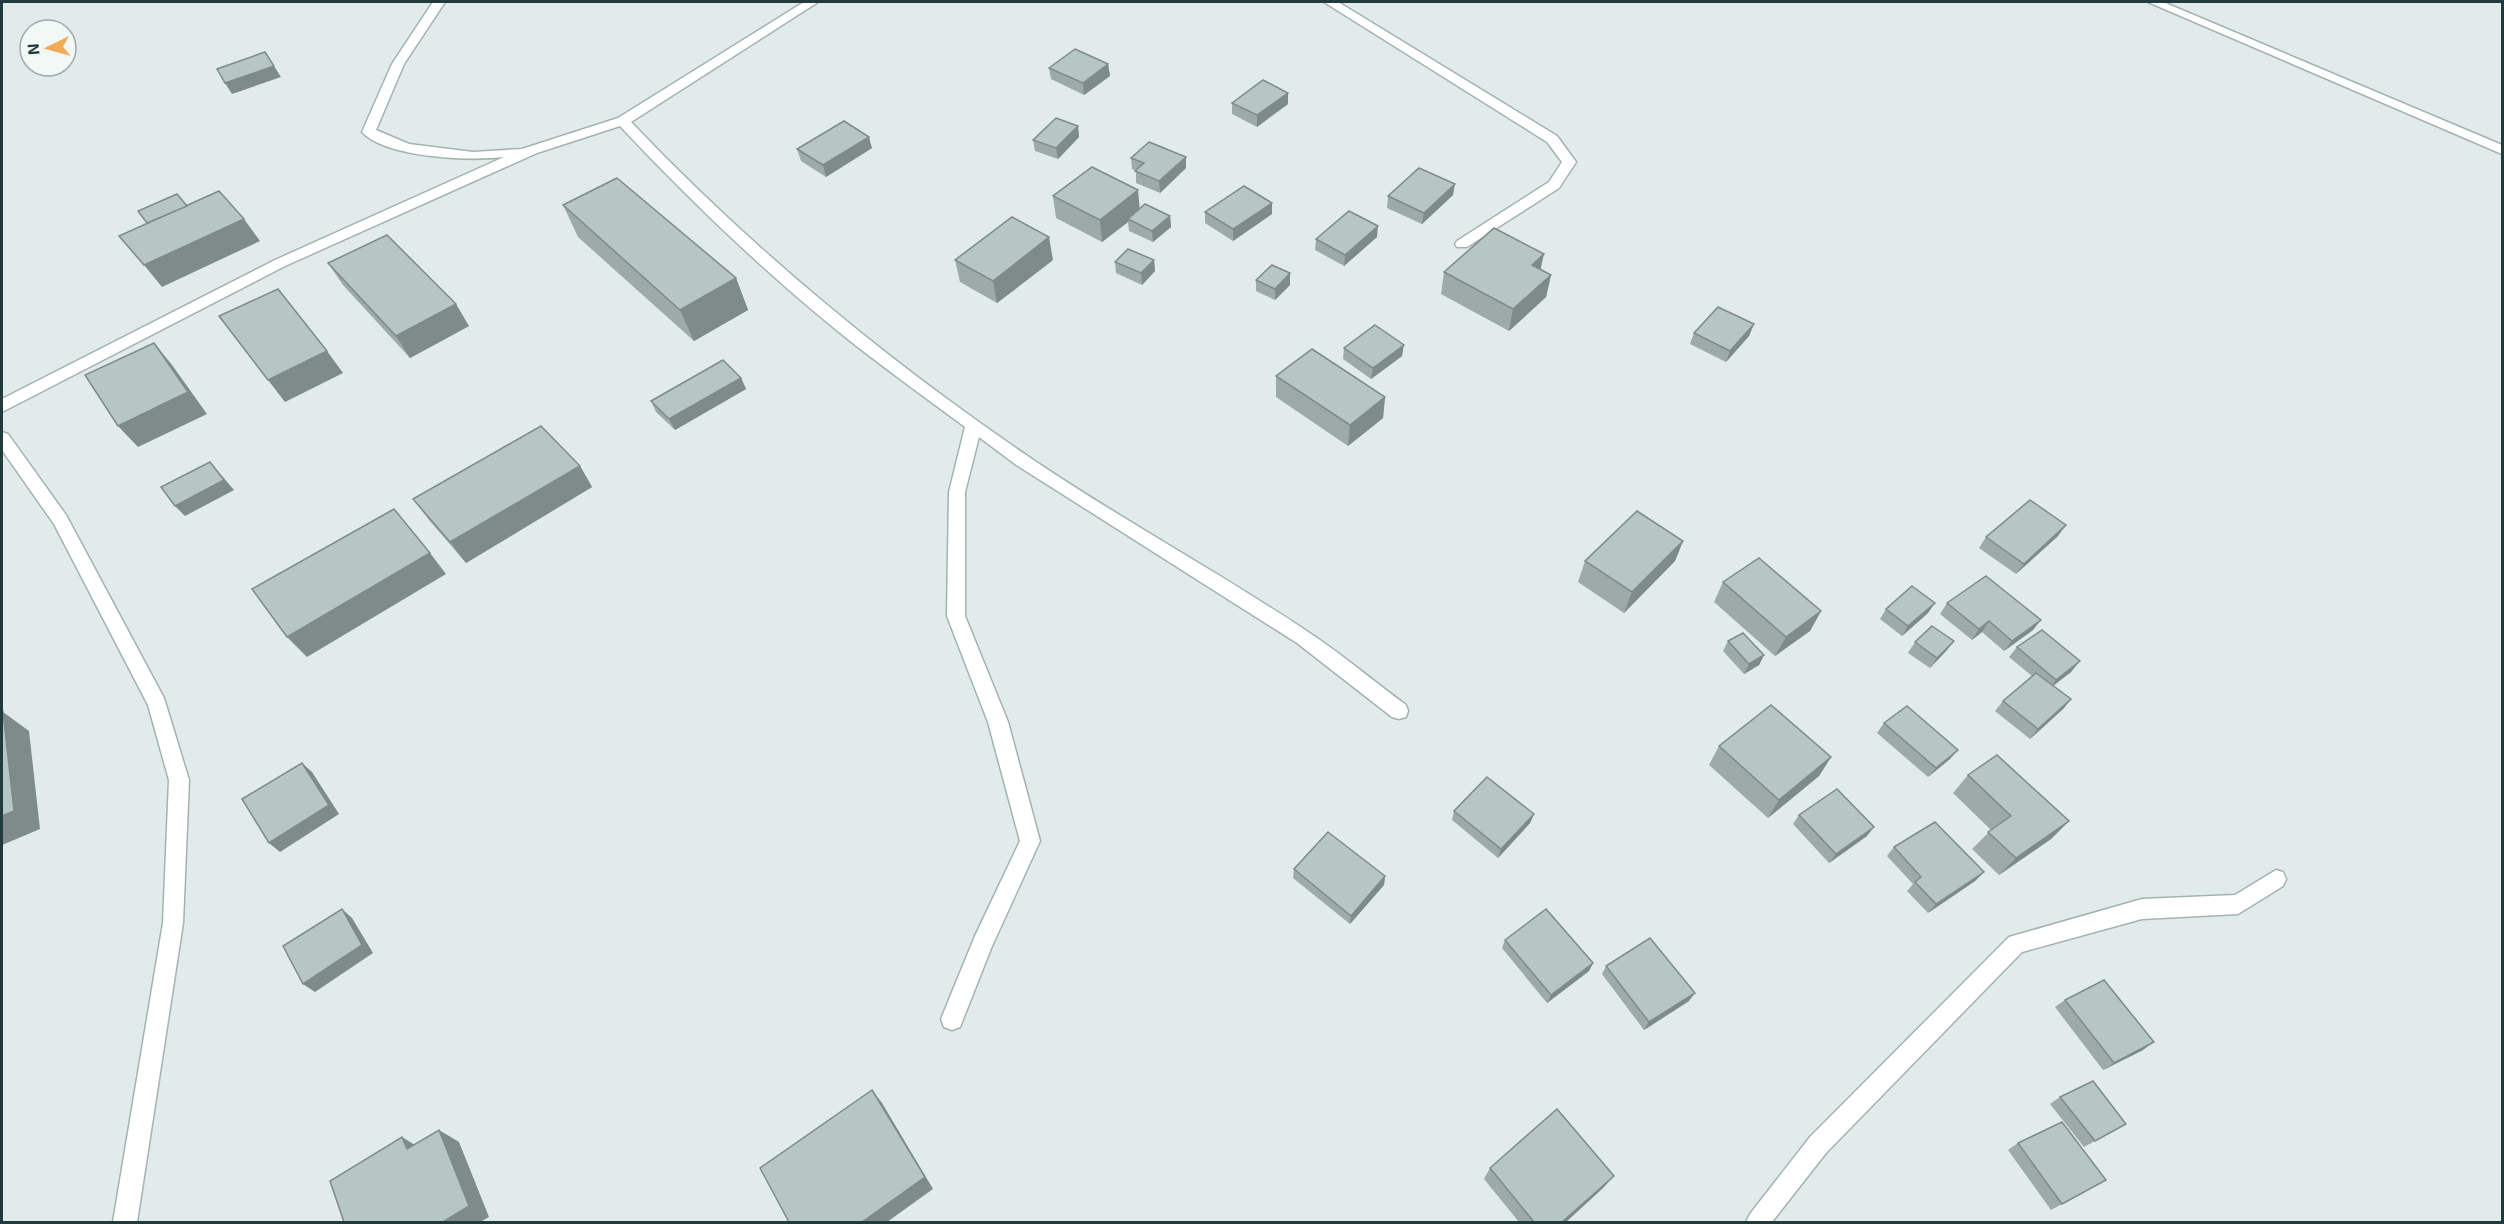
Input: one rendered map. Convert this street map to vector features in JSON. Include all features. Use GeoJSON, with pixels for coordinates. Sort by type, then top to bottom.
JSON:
{"type":"FeatureCollection","features":[{"type":"Feature","properties":{"kind":"street"},"geometry":{"type":"LineString","coordinates":[[439,2],[424,20],[387,81],[369,132],[406,148],[473,156],[532,150]]}},
{"type":"Feature","properties":{"kind":"street"},"geometry":{"type":"LineString","coordinates":[[2,406],[280,263],[532,150],[623,121],[812,2]]}},
{"type":"Feature","properties":{"kind":"street"},"geometry":{"type":"LineString","coordinates":[[1330,2],[1488,97],[1552,139],[1569,162],[1554,185],[1462,244]]}},
{"type":"Feature","properties":{"kind":"street"},"geometry":{"type":"LineString","coordinates":[[2154,2],[2175,5],[2502,150]]}},
{"type":"Feature","properties":{"kind":"street"},"geometry":{"type":"LineString","coordinates":[[623,121],[676,178],[779,272],[863,343],[1021,460],[1303,638],[1400,711]]}},
{"type":"Feature","properties":{"kind":"street"},"geometry":{"type":"LineString","coordinates":[[952,1019],[982,943],[1030,841],[998,722],[956,616],[957,492],[974,425]]}},
{"type":"Feature","properties":{"kind":"street"},"geometry":{"type":"LineString","coordinates":[[2,438],[60,520],[157,704],[179,780],[173,923],[125,1222]]}},
{"type":"Feature","properties":{"kind":"street"},"geometry":{"type":"LineString","coordinates":[[1758,1222],[1818,1145],[2016,944],[2142,909],[2238,904],[2276,879]]}},
{"type":"Feature","properties":{"kind":"building"},"geometry":{"type":"Polygon","coordinates":[[[1075,49],[1108,64],[1083,83],[1049,68],[1075,49]]]}},
{"type":"Feature","properties":{"kind":"building"},"geometry":{"type":"Polygon","coordinates":[[[265,52],[274,66],[225,83],[217,69],[265,52]]]}},
{"type":"Feature","properties":{"kind":"building"},"geometry":{"type":"Polygon","coordinates":[[[1263,80],[1288,93],[1257,115],[1232,103],[1263,80]]]}},
{"type":"Feature","properties":{"kind":"building"},"geometry":{"type":"Polygon","coordinates":[[[1056,118],[1078,126],[1056,148],[1033,140],[1056,118]]]}},
{"type":"Feature","properties":{"kind":"building"},"geometry":{"type":"Polygon","coordinates":[[[844,121],[869,137],[823,165],[797,149],[844,121]]]}},
{"type":"Feature","properties":{"kind":"building"},"geometry":{"type":"Polygon","coordinates":[[[1149,142],[1186,157],[1159,181],[1135,171],[1144,163],[1131,158],[1149,142]]]}},
{"type":"Feature","properties":{"kind":"building"},"geometry":{"type":"Polygon","coordinates":[[[1092,167],[1138,190],[1100,220],[1053,196],[1092,167]]]}},
{"type":"Feature","properties":{"kind":"building"},"geometry":{"type":"Polygon","coordinates":[[[1419,168],[1455,184],[1424,213],[1388,196],[1419,168]]]}},
{"type":"Feature","properties":{"kind":"building"},"geometry":{"type":"Polygon","coordinates":[[[617,178],[736,278],[680,310],[563,205],[617,178]]]}},
{"type":"Feature","properties":{"kind":"building"},"geometry":{"type":"Polygon","coordinates":[[[1244,186],[1272,203],[1233,229],[1205,212],[1244,186]]]}},
{"type":"Feature","properties":{"kind":"building"},"geometry":{"type":"Polygon","coordinates":[[[219,191],[244,219],[144,265],[119,236],[219,191]]]}},
{"type":"Feature","properties":{"kind":"building"},"geometry":{"type":"Polygon","coordinates":[[[177,194],[187,206],[147,223],[138,211],[177,194]]]}},
{"type":"Feature","properties":{"kind":"building"},"geometry":{"type":"Polygon","coordinates":[[[1145,204],[1170,216],[1152,231],[1128,219],[1145,204]]]}},
{"type":"Feature","properties":{"kind":"building"},"geometry":{"type":"Polygon","coordinates":[[[1349,211],[1378,226],[1345,255],[1316,239],[1349,211]]]}},
{"type":"Feature","properties":{"kind":"building"},"geometry":{"type":"Polygon","coordinates":[[[1012,217],[1049,237],[993,281],[955,260],[1012,217]]]}},
{"type":"Feature","properties":{"kind":"building"},"geometry":{"type":"Polygon","coordinates":[[[1494,228],[1544,254],[1532,265],[1551,275],[1513,309],[1444,272],[1494,228]]]}},
{"type":"Feature","properties":{"kind":"building"},"geometry":{"type":"Polygon","coordinates":[[[387,235],[456,304],[396,336],[328,263],[387,235]]]}},
{"type":"Feature","properties":{"kind":"building"},"geometry":{"type":"Polygon","coordinates":[[[1128,249],[1154,260],[1141,273],[1115,262],[1128,249]]]}},
{"type":"Feature","properties":{"kind":"building"},"geometry":{"type":"Polygon","coordinates":[[[1272,265],[1290,273],[1275,289],[1256,280],[1272,265]]]}},
{"type":"Feature","properties":{"kind":"building"},"geometry":{"type":"Polygon","coordinates":[[[278,289],[327,351],[268,380],[219,316],[278,289]]]}},
{"type":"Feature","properties":{"kind":"building"},"geometry":{"type":"Polygon","coordinates":[[[1718,307],[1754,324],[1730,351],[1694,333],[1718,307]]]}},
{"type":"Feature","properties":{"kind":"building"},"geometry":{"type":"Polygon","coordinates":[[[1375,325],[1404,345],[1373,368],[1344,348],[1375,325]]]}},
{"type":"Feature","properties":{"kind":"building"},"geometry":{"type":"Polygon","coordinates":[[[154,343],[188,392],[118,426],[85,375],[154,343]]]}},
{"type":"Feature","properties":{"kind":"building"},"geometry":{"type":"Polygon","coordinates":[[[1312,349],[1385,397],[1350,425],[1276,376],[1312,349]]]}},
{"type":"Feature","properties":{"kind":"building"},"geometry":{"type":"Polygon","coordinates":[[[723,360],[741,378],[669,419],[651,401],[723,360]]]}},
{"type":"Feature","properties":{"kind":"building"},"geometry":{"type":"Polygon","coordinates":[[[541,426],[580,466],[450,542],[413,499],[541,426]]]}},
{"type":"Feature","properties":{"kind":"building"},"geometry":{"type":"Polygon","coordinates":[[[210,462],[224,480],[175,506],[161,487],[210,462]]]}},
{"type":"Feature","properties":{"kind":"building"},"geometry":{"type":"Polygon","coordinates":[[[2030,500],[2066,525],[2024,564],[1986,537],[2030,500]]]}},
{"type":"Feature","properties":{"kind":"building"},"geometry":{"type":"Polygon","coordinates":[[[394,509],[430,553],[287,637],[252,589],[394,509]]]}},
{"type":"Feature","properties":{"kind":"building"},"geometry":{"type":"Polygon","coordinates":[[[1637,511],[1683,541],[1632,592],[1585,561],[1637,511]]]}},
{"type":"Feature","properties":{"kind":"building"},"geometry":{"type":"Polygon","coordinates":[[[1759,558],[1821,611],[1786,637],[1723,582],[1759,558]]]}},
{"type":"Feature","properties":{"kind":"building"},"geometry":{"type":"Polygon","coordinates":[[[1986,576],[2041,620],[2012,641],[1989,621],[1979,629],[1947,603],[1986,576]]]}},
{"type":"Feature","properties":{"kind":"building"},"geometry":{"type":"Polygon","coordinates":[[[1912,586],[1935,603],[1908,626],[1886,609],[1912,586]]]}},
{"type":"Feature","properties":{"kind":"building"},"geometry":{"type":"Polygon","coordinates":[[[1932,626],[1954,641],[1937,658],[1915,642],[1932,626]]]}},
{"type":"Feature","properties":{"kind":"building"},"geometry":{"type":"Polygon","coordinates":[[[2042,630],[2080,661],[2056,680],[2017,647],[2042,630]]]}},
{"type":"Feature","properties":{"kind":"building"},"geometry":{"type":"Polygon","coordinates":[[[1743,633],[1764,655],[1749,664],[1728,641],[1743,633]]]}},
{"type":"Feature","properties":{"kind":"building"},"geometry":{"type":"Polygon","coordinates":[[[2036,673],[2071,699],[2038,729],[2003,701],[2036,673]]]}},
{"type":"Feature","properties":{"kind":"building"},"geometry":{"type":"Polygon","coordinates":[[[1771,705],[1831,757],[1779,800],[1719,746],[1771,705]]]}},
{"type":"Feature","properties":{"kind":"building"},"geometry":{"type":"Polygon","coordinates":[[[1907,706],[1958,750],[1936,768],[1884,723],[1907,706]]]}},
{"type":"Feature","properties":{"kind":"building"},"geometry":{"type":"Polygon","coordinates":[[[2,713],[14,811],[2,816],[2,713]]]}},
{"type":"Feature","properties":{"kind":"building"},"geometry":{"type":"Polygon","coordinates":[[[1997,755],[2069,821],[2016,858],[1988,832],[2011,816],[1968,775],[1997,755]]]}},
{"type":"Feature","properties":{"kind":"building"},"geometry":{"type":"Polygon","coordinates":[[[302,763],[329,805],[269,843],[242,799],[302,763]]]}},
{"type":"Feature","properties":{"kind":"building"},"geometry":{"type":"Polygon","coordinates":[[[1487,777],[1534,814],[1501,849],[1454,811],[1487,777]]]}},
{"type":"Feature","properties":{"kind":"building"},"geometry":{"type":"Polygon","coordinates":[[[1837,789],[1874,827],[1836,854],[1799,815],[1837,789]]]}},
{"type":"Feature","properties":{"kind":"building"},"geometry":{"type":"Polygon","coordinates":[[[1935,822],[1984,872],[1936,904],[1915,882],[1921,877],[1894,847],[1935,822]]]}},
{"type":"Feature","properties":{"kind":"building"},"geometry":{"type":"Polygon","coordinates":[[[1328,832],[1385,876],[1351,916],[1294,869],[1328,832]]]}},
{"type":"Feature","properties":{"kind":"building"},"geometry":{"type":"Polygon","coordinates":[[[342,909],[362,945],[303,984],[283,946],[342,909]]]}},
{"type":"Feature","properties":{"kind":"building"},"geometry":{"type":"Polygon","coordinates":[[[1546,909],[1593,963],[1551,995],[1505,940],[1546,909]]]}},
{"type":"Feature","properties":{"kind":"building"},"geometry":{"type":"Polygon","coordinates":[[[1650,938],[1695,993],[1649,1022],[1606,966],[1650,938]]]}},
{"type":"Feature","properties":{"kind":"building"},"geometry":{"type":"Polygon","coordinates":[[[2104,980],[2154,1042],[2114,1063],[2065,1000],[2104,980]]]}},
{"type":"Feature","properties":{"kind":"building"},"geometry":{"type":"Polygon","coordinates":[[[2093,1081],[2126,1124],[2095,1141],[2060,1097],[2093,1081]]]}},
{"type":"Feature","properties":{"kind":"building"},"geometry":{"type":"Polygon","coordinates":[[[872,1090],[925,1177],[862,1222],[789,1222],[760,1168],[872,1090]]]}},
{"type":"Feature","properties":{"kind":"building"},"geometry":{"type":"Polygon","coordinates":[[[1557,1109],[1614,1176],[1562,1222],[1534,1222],[1490,1168],[1557,1109]]]}},
{"type":"Feature","properties":{"kind":"building"},"geometry":{"type":"Polygon","coordinates":[[[2062,1122],[2106,1180],[2062,1204],[2018,1143],[2062,1122]]]}},
{"type":"Feature","properties":{"kind":"building"},"geometry":{"type":"Polygon","coordinates":[[[439,1130],[469,1206],[443,1222],[344,1222],[330,1181],[402,1137],[407,1149],[439,1130]]]}}]}
